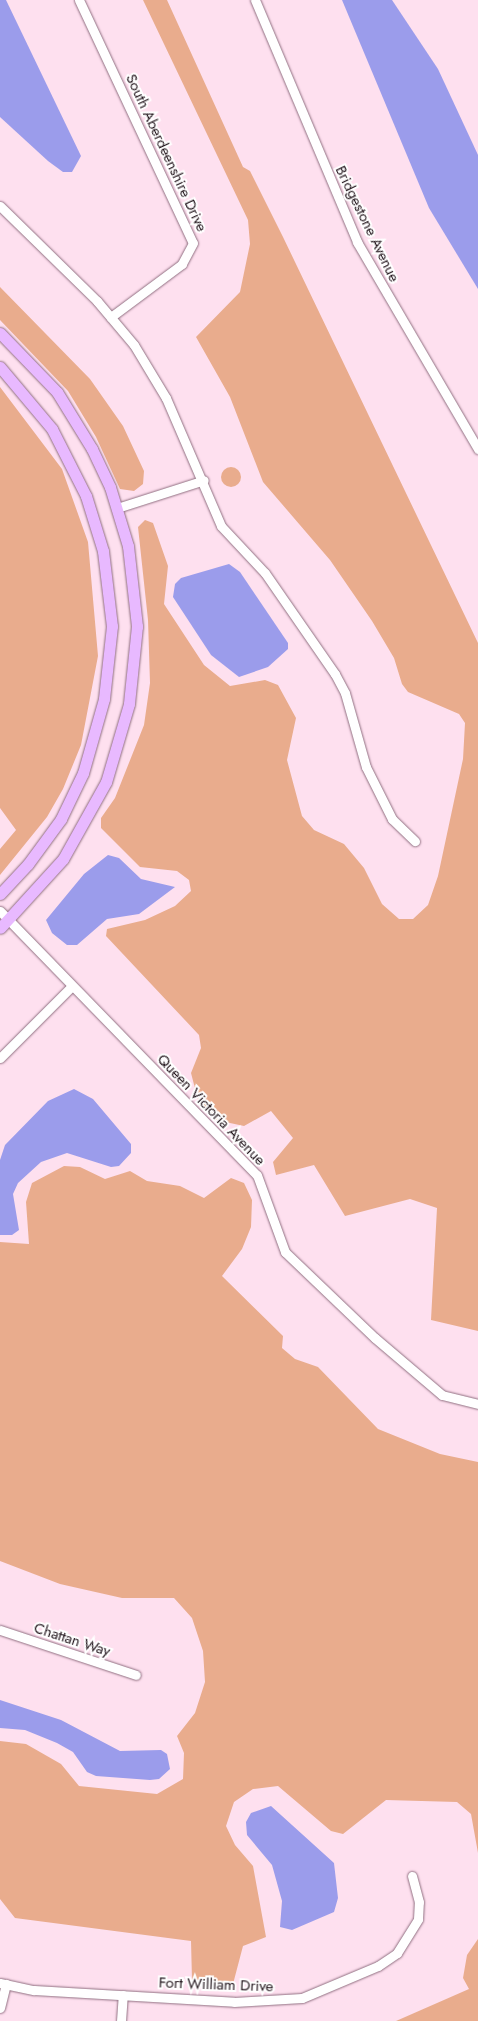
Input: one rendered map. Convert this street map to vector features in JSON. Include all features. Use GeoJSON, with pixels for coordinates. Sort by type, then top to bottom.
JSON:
{"type":"FeatureCollection","features":[{"type":"Feature","properties":{"kind":"main road"},"geometry":{"type":"LineString","coordinates":[[0,333],[34,365],[73,416],[92,449],[117,508],[128,546],[137,626],[132,685],[120,738],[106,782],[78,836],[47,880],[3,920]]}},
{"type":"Feature","properties":{"kind":"main road"},"geometry":{"type":"LineString","coordinates":[[0,367],[47,422],[86,496],[103,551],[112,626],[104,699],[83,773],[60,819],[28,864],[0,894]]}},
{"type":"Feature","properties":{"kind":"street","name":"South Aberdeenshire Drive"},"geometry":{"type":"LineString","coordinates":[[79,0],[193,243],[182,264],[111,317]]}},
{"type":"Feature","properties":{"kind":"street","name":"Bridgestone Avenue"},"geometry":{"type":"LineString","coordinates":[[255,0],[357,242],[478,449]]}},
{"type":"Feature","properties":{"kind":"street"},"geometry":{"type":"LineString","coordinates":[[0,206],[111,317],[134,345],[166,398],[204,480],[221,526],[266,573],[336,674],[345,693],[366,767],[392,819],[415,841]]}},
{"type":"Feature","properties":{"kind":"street"},"geometry":{"type":"LineString","coordinates":[[117,508],[204,480]]}},
{"type":"Feature","properties":{"kind":"street","name":"Queen Victoria Avenue"},"geometry":{"type":"LineString","coordinates":[[3,920],[258,1175],[285,1252],[375,1338],[442,1395],[478,1404]]}},
{"type":"Feature","properties":{"kind":"street"},"geometry":{"type":"LineString","coordinates":[[0,1058],[71,987]]}},
{"type":"Feature","properties":{"kind":"street","name":"Chattan Way"},"geometry":{"type":"LineString","coordinates":[[0,1630],[136,1675]]}},
{"type":"Feature","properties":{"kind":"street","name":"Fort William Drive"},"geometry":{"type":"LineString","coordinates":[[3,1983],[123,1995],[276,2002],[319,1992],[378,1966],[397,1953],[418,1918],[419,1902],[412,1876]]}},
{"type":"Feature","properties":{"kind":"street"},"geometry":{"type":"LineString","coordinates":[[0,2008],[3,1983]]}},
{"type":"Feature","properties":{"kind":"street"},"geometry":{"type":"LineString","coordinates":[[121,2021],[123,1995]]}},
{"type":"Feature","properties":{"kind":"shaded area"},"geometry":{"type":"Polygon","coordinates":[[[143,0],[167,0],[243,167],[250,171],[283,237],[478,643],[478,1331],[431,1320],[437,1208],[410,1199],[345,1216],[314,1165],[276,1175],[273,1162],[293,1138],[271,1111],[244,1126],[216,1120],[199,1104],[191,1073],[201,1048],[199,1035],[106,936],[107,929],[145,920],[175,906],[191,891],[189,880],[177,871],[140,867],[101,828],[101,818],[115,798],[144,725],[150,683],[148,620],[138,527],[145,520],[153,523],[168,566],[164,604],[204,665],[230,686],[265,680],[278,685],[296,718],[287,760],[302,816],[314,830],[344,844],[364,868],[382,904],[399,919],[413,919],[428,905],[438,876],[463,759],[465,723],[459,714],[408,692],[402,684],[394,658],[372,621],[330,560],[263,482],[230,397],[196,337],[240,292],[250,244],[248,220],[143,0]]]}},
{"type":"Feature","properties":{"kind":"shaded area"},"geometry":{"type":"Polygon","coordinates":[[[0,287],[90,379],[123,426],[144,471],[143,484],[134,491],[120,489],[96,437],[68,391],[0,320],[0,287]]]}},
{"type":"Feature","properties":{"kind":"shaded area"},"geometry":{"type":"Polygon","coordinates":[[[0,387],[62,469],[88,542],[98,656],[81,745],[63,789],[47,817],[0,875],[0,849],[16,830],[0,808],[0,387]]]}},
{"type":"Feature","properties":{"kind":"shaded area"},"geometry":{"type":"Polygon","coordinates":[[[231,467],[238,470],[241,477],[238,484],[231,487],[224,484],[221,477],[224,470],[231,467]]]}},
{"type":"Feature","properties":{"kind":"shaded area"},"geometry":{"type":"Polygon","coordinates":[[[64,1166],[80,1167],[105,1179],[130,1171],[147,1181],[180,1186],[204,1198],[231,1178],[244,1183],[252,1200],[251,1227],[242,1249],[222,1276],[283,1336],[282,1348],[295,1359],[318,1367],[378,1429],[440,1454],[478,1462],[478,1853],[471,1814],[457,1802],[386,1800],[343,1834],[331,1831],[278,1786],[253,1789],[234,1802],[226,1826],[235,1845],[253,1866],[266,1937],[243,1946],[233,1984],[192,1980],[191,1941],[15,1918],[0,1899],[0,1741],[26,1744],[61,1764],[79,1786],[157,1794],[183,1779],[184,1753],[177,1736],[195,1713],[205,1682],[203,1651],[192,1618],[174,1598],[122,1598],[60,1584],[0,1561],[0,1242],[29,1244],[26,1202],[32,1183],[64,1166]]]}},
{"type":"Feature","properties":{"kind":"shaded area"},"geometry":{"type":"Polygon","coordinates":[[[478,1939],[478,2021],[396,2021],[469,1989],[463,1978],[467,1955],[478,1939]]]}},
{"type":"Feature","properties":{"kind":"water"},"geometry":{"type":"Polygon","coordinates":[[[0,0],[6,0],[81,156],[72,172],[63,172],[48,161],[0,117],[0,0]]]}},
{"type":"Feature","properties":{"kind":"water"},"geometry":{"type":"Polygon","coordinates":[[[342,0],[392,0],[438,69],[478,155],[478,289],[429,208],[342,0]]]}},
{"type":"Feature","properties":{"kind":"water"},"geometry":{"type":"Polygon","coordinates":[[[229,564],[240,572],[288,643],[288,649],[268,667],[239,677],[211,655],[173,597],[175,584],[181,578],[229,564]]]}},
{"type":"Feature","properties":{"kind":"water"},"geometry":{"type":"Polygon","coordinates":[[[108,855],[119,858],[141,879],[175,887],[139,914],[107,919],[77,945],[67,945],[52,933],[46,920],[84,874],[108,855]]]}},
{"type":"Feature","properties":{"kind":"water"},"geometry":{"type":"Polygon","coordinates":[[[74,1089],[93,1099],[131,1144],[131,1153],[119,1166],[111,1167],[67,1153],[41,1162],[18,1183],[13,1194],[19,1230],[12,1235],[0,1235],[0,1160],[5,1145],[48,1101],[74,1089]]]}},
{"type":"Feature","properties":{"kind":"water"},"geometry":{"type":"Polygon","coordinates":[[[0,1700],[61,1720],[120,1751],[161,1750],[167,1754],[170,1769],[159,1779],[150,1780],[96,1776],[87,1772],[73,1752],[57,1743],[25,1730],[0,1728],[0,1700]]]}},
{"type":"Feature","properties":{"kind":"water"},"geometry":{"type":"Polygon","coordinates":[[[271,1806],[334,1863],[338,1898],[334,1912],[292,1930],[280,1927],[282,1901],[272,1865],[247,1835],[246,1822],[251,1813],[271,1806]]]}}]}
